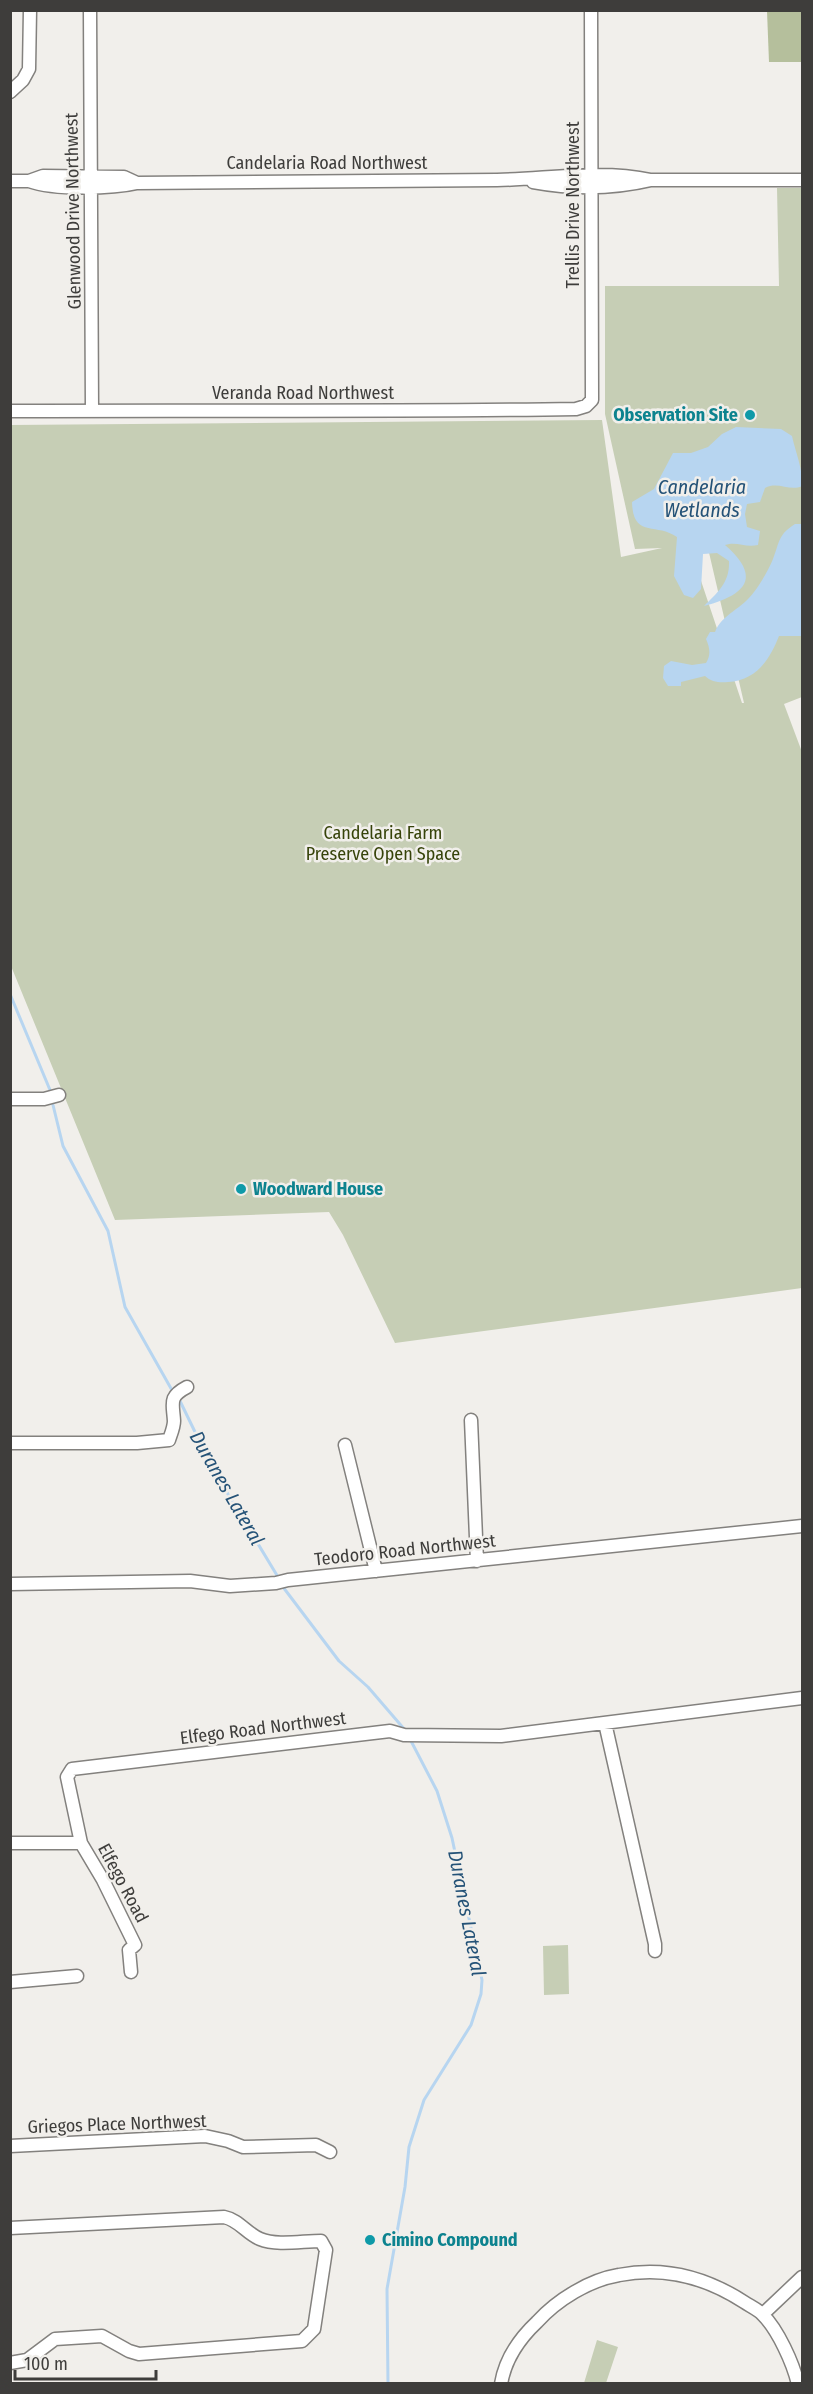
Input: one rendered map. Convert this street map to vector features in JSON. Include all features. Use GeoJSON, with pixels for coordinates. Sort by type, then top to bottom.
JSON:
{"type":"FeatureCollection","features":[{"type":"Feature","properties":{"kind":"street"},"geometry":{"type":"LineString","coordinates":[[10,92],[23,80],[29,69],[30,10]]}},
{"type":"Feature","properties":{"kind":"street","name":"Glenwood Drive Northwest"},"geometry":{"type":"LineString","coordinates":[[90,10],[92,411]]}},
{"type":"Feature","properties":{"kind":"street","name":"Trellis Drive Northwest"},"geometry":{"type":"LineString","coordinates":[[591,10],[592,400]]}},
{"type":"Feature","properties":{"kind":"street","name":"Candelaria Road Northwest"},"geometry":{"type":"LineString","coordinates":[[10,181],[29,181],[43,176],[91,181],[124,177],[137,183],[517,179],[556,175],[592,180],[631,176],[651,180],[802,180]]}},
{"type":"Feature","properties":{"kind":"street","name":"Veranda Road Northwest"},"geometry":{"type":"LineString","coordinates":[[10,411],[576,409],[586,406],[592,400]]}},
{"type":"Feature","properties":{"kind":"street"},"geometry":{"type":"LineString","coordinates":[[10,1099],[44,1099],[59,1095]]}},
{"type":"Feature","properties":{"kind":"street"},"geometry":{"type":"LineString","coordinates":[[10,1443],[137,1443],[169,1440],[174,1423],[171,1407],[179,1392]]}},
{"type":"Feature","properties":{"kind":"street"},"geometry":{"type":"LineString","coordinates":[[471,1420],[477,1561]]}},
{"type":"Feature","properties":{"kind":"street"},"geometry":{"type":"LineString","coordinates":[[345,1445],[376,1571]]}},
{"type":"Feature","properties":{"kind":"street","name":"Teodoro Road Northwest"},"geometry":{"type":"LineString","coordinates":[[10,1584],[190,1581],[230,1586],[276,1583],[671,1538],[802,1526]]}},
{"type":"Feature","properties":{"kind":"street","name":"Elfego Road Northwest"},"geometry":{"type":"LineString","coordinates":[[81,1844],[67,1777],[72,1769],[390,1731],[404,1735],[501,1736],[802,1698]]}},
{"type":"Feature","properties":{"kind":"street"},"geometry":{"type":"LineString","coordinates":[[605,1723],[655,1951]]}},
{"type":"Feature","properties":{"kind":"street"},"geometry":{"type":"LineString","coordinates":[[10,1843],[81,1844]]}},
{"type":"Feature","properties":{"kind":"street","name":"Elfego Road"},"geometry":{"type":"LineString","coordinates":[[81,1844],[103,1880],[135,1945],[129,1950],[131,1972]]}},
{"type":"Feature","properties":{"kind":"street"},"geometry":{"type":"LineString","coordinates":[[10,1982],[77,1976]]}},
{"type":"Feature","properties":{"kind":"street","name":"Griegos Place Northwest"},"geometry":{"type":"LineString","coordinates":[[10,2146],[205,2136],[243,2147],[316,2145],[330,2152]]}},
{"type":"Feature","properties":{"kind":"street"},"geometry":{"type":"LineString","coordinates":[[10,2228],[224,2217],[233,2218],[260,2239],[283,2242],[321,2241],[327,2250],[314,2329],[302,2342],[139,2354],[102,2336],[55,2339],[27,2360],[10,2363]]}},
{"type":"Feature","properties":{"kind":"street"},"geometry":{"type":"LineString","coordinates":[[501,2384],[520,2339],[547,2311],[591,2284],[618,2275],[653,2272],[692,2277],[728,2292],[763,2314],[783,2345],[798,2384]]}},
{"type":"Feature","properties":{"kind":"street"},"geometry":{"type":"LineString","coordinates":[[763,2314],[802,2277]]}},
{"type":"Feature","properties":{"kind":"green space"},"geometry":{"type":"Polygon","coordinates":[[[767,11],[802,11],[802,62],[769,62],[767,11]]]}},
{"type":"Feature","properties":{"kind":"green space","name":"Candelaria Farm Preserve Open Space"},"geometry":{"type":"Polygon","coordinates":[[[777,188],[802,188],[802,697],[784,704],[802,752],[802,1288],[395,1343],[343,1235],[329,1212],[115,1220],[11,966],[10,425],[602,420],[621,557],[662,548],[635,549],[605,414],[605,286],[779,286],[777,188]],[[707,544],[689,545],[742,703],[744,703],[707,544]]]}},
{"type":"Feature","properties":{"kind":"green space"},"geometry":{"type":"Polygon","coordinates":[[[568,1945],[569,1994],[544,1995],[543,1946],[568,1945]]]}},
{"type":"Feature","properties":{"kind":"green space"},"geometry":{"type":"Polygon","coordinates":[[[597,2340],[618,2347],[606,2383],[584,2383],[597,2340]]]}},
{"type":"Feature","properties":{"kind":"water","name":"Candelaria Wetlands"},"geometry":{"type":"Polygon","coordinates":[[[736,427],[781,429],[792,436],[802,486],[793,488],[770,486],[765,488],[760,502],[747,504],[745,514],[747,527],[760,531],[758,545],[725,545],[744,567],[746,576],[744,584],[739,591],[730,596],[704,606],[725,581],[729,561],[717,553],[703,554],[701,589],[693,598],[684,595],[674,576],[677,537],[641,525],[633,514],[632,502],[654,489],[673,453],[691,453],[708,447],[722,434],[736,427]]]}},
{"type":"Feature","properties":{"kind":"water"},"geometry":{"type":"Polygon","coordinates":[[[795,524],[802,524],[802,636],[779,636],[771,653],[760,668],[738,680],[713,681],[705,676],[681,682],[681,686],[668,686],[663,678],[664,666],[671,661],[692,665],[706,663],[709,651],[706,639],[710,632],[715,632],[722,621],[754,592],[773,559],[782,535],[795,524]]]}},
{"type":"Feature","properties":{"kind":"waterway","name":"Duranes Lateral"},"geometry":{"type":"LineString","coordinates":[[10,994],[50,1090]]}},
{"type":"Feature","properties":{"kind":"waterway","name":"Duranes Lateral"},"geometry":{"type":"LineString","coordinates":[[53,1105],[63,1146],[108,1231],[125,1307],[173,1392]]}},
{"type":"Feature","properties":{"kind":"waterway","name":"Duranes Lateral"},"geometry":{"type":"LineString","coordinates":[[179,1399],[214,1471],[278,1577]]}},
{"type":"Feature","properties":{"kind":"waterway","name":"Duranes Lateral"},"geometry":{"type":"LineString","coordinates":[[283,1587],[339,1661],[368,1687],[405,1730]]}},
{"type":"Feature","properties":{"kind":"waterway","name":"Duranes Lateral"},"geometry":{"type":"LineString","coordinates":[[388,2384],[387,2289],[405,2187],[409,2147],[424,2100],[471,2025],[481,1994],[482,1980],[452,1838],[437,1791],[410,1739]]}},
{"type":"Feature","properties":{"kind":"place","name":"Observation Site"},"geometry":{"type":"Point","coordinates":[750,415]}},
{"type":"Feature","properties":{"kind":"place","name":"Woodward House"},"geometry":{"type":"Point","coordinates":[241,1189]}},
{"type":"Feature","properties":{"kind":"place","name":"Cimino Compound"},"geometry":{"type":"Point","coordinates":[370,2240]}}]}
